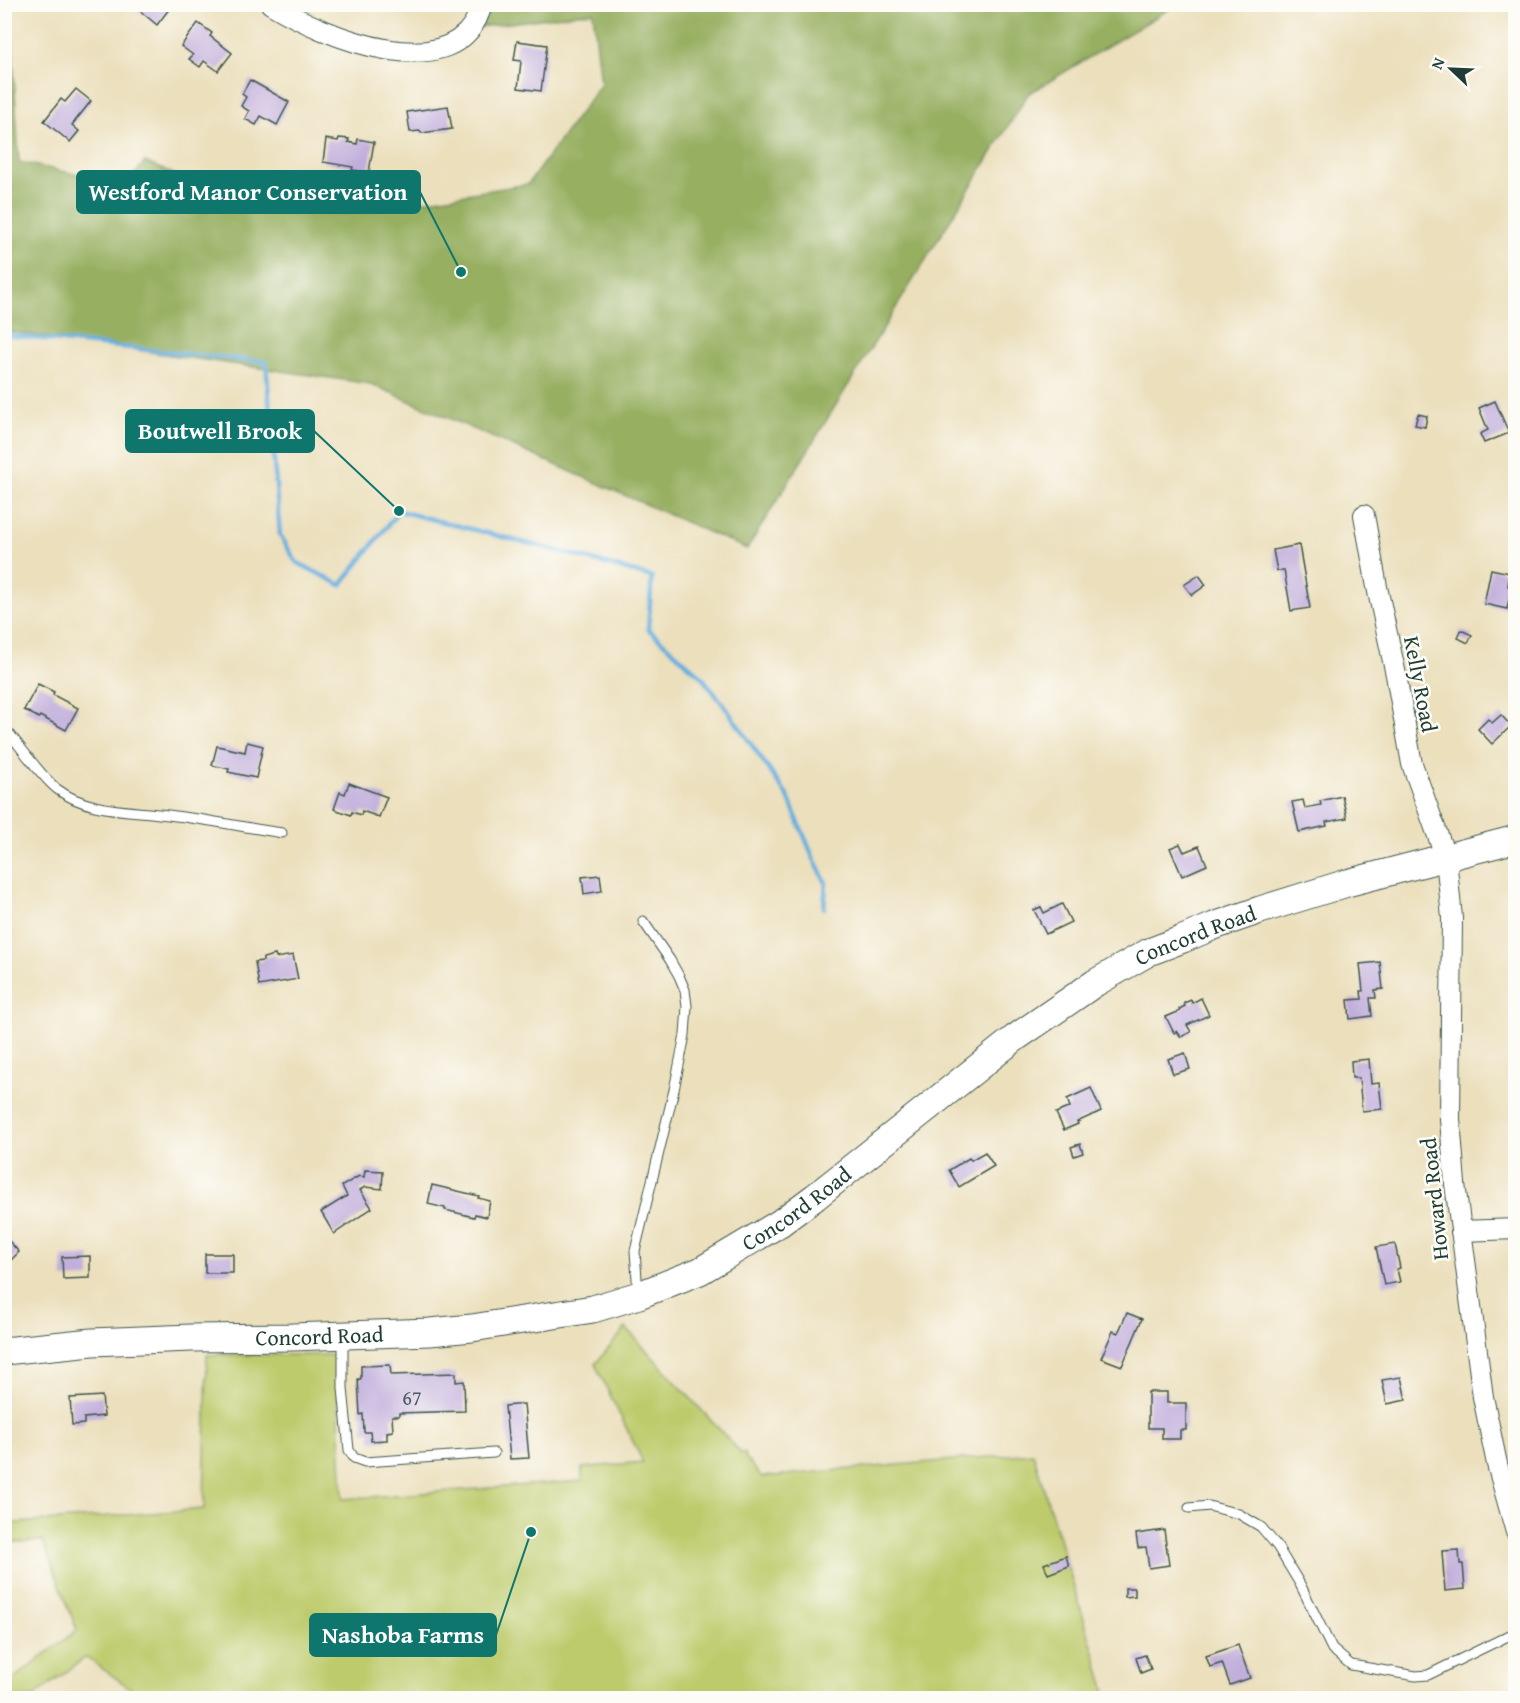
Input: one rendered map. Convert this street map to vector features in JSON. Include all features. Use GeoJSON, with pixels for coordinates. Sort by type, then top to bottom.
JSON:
{"type":"FeatureCollection","features":[{"type":"Feature","properties":{"kind":"main road","name":"Concord Road"},"geometry":{"type":"LineString","coordinates":[[4,1351],[92,1342],[191,1338],[292,1338],[429,1332],[472,1328],[593,1309],[639,1295],[699,1271],[780,1222],[815,1197],[1016,1038],[1095,983],[1149,952],[1214,926],[1347,883],[1515,839]]}},
{"type":"Feature","properties":{"kind":"street"},"geometry":{"type":"LineString","coordinates":[[272,4],[310,26],[346,40],[384,49],[420,51],[443,48],[463,36],[477,18],[482,4]]}},
{"type":"Feature","properties":{"kind":"street","name":"Kelly Road"},"geometry":{"type":"LineString","coordinates":[[1364,515],[1412,764],[1446,858]]}},
{"type":"Feature","properties":{"kind":"street","name":"Howard Road"},"geometry":{"type":"LineString","coordinates":[[1446,858],[1452,918],[1450,1119],[1455,1184],[1483,1397],[1497,1464],[1515,1532]]}},
{"type":"Feature","properties":{"kind":"street"},"geometry":{"type":"LineString","coordinates":[[1461,1231],[1515,1229]]}},
{"type":"Feature","properties":{"kind":"lane"},"geometry":{"type":"LineString","coordinates":[[4,730],[57,789],[94,806],[282,833]]}},
{"type":"Feature","properties":{"kind":"lane"},"geometry":{"type":"LineString","coordinates":[[639,1295],[634,1251],[674,1090],[685,1035],[687,1006],[685,990],[679,976],[642,921]]}},
{"type":"Feature","properties":{"kind":"lane"},"geometry":{"type":"LineString","coordinates":[[343,1335],[343,1388],[349,1450],[354,1458],[365,1462],[494,1453]]}},
{"type":"Feature","properties":{"kind":"lane"},"geometry":{"type":"LineString","coordinates":[[1189,1508],[1209,1506],[1239,1514],[1261,1527],[1278,1546],[1332,1649],[1351,1665],[1416,1676],[1428,1675],[1515,1632]]}},
{"type":"Feature","properties":{"kind":"green space"},"geometry":{"type":"Polygon","coordinates":[[[1169,4],[1171,8],[1028,94],[747,549],[371,384],[5,331],[5,5],[10,5],[19,162],[126,185],[145,162],[218,193],[342,214],[528,184],[601,84],[593,12],[471,28],[477,5],[1169,4]]]}},
{"type":"Feature","properties":{"kind":"green space"},"geometry":{"type":"Polygon","coordinates":[[[626,1328],[741,1453],[745,1453],[746,1459],[762,1477],[1033,1453],[1108,1698],[144,1698],[86,1657],[32,1698],[5,1698],[5,1685],[77,1630],[43,1541],[5,1543],[5,1524],[204,1509],[207,1355],[336,1355],[343,1499],[582,1481],[582,1468],[643,1462],[595,1364],[626,1328]]]}},
{"type":"Feature","properties":{"kind":"building"},"geometry":{"type":"Polygon","coordinates":[[[132,4],[173,4],[157,25],[132,4]]]}},
{"type":"Feature","properties":{"kind":"building"},"geometry":{"type":"Polygon","coordinates":[[[198,23],[212,33],[210,36],[232,53],[218,71],[204,61],[200,67],[189,59],[193,55],[181,46],[198,23]]]}},
{"type":"Feature","properties":{"kind":"building"},"geometry":{"type":"Polygon","coordinates":[[[517,41],[547,45],[541,91],[518,88],[521,61],[514,60],[517,41]]]}},
{"type":"Feature","properties":{"kind":"building"},"geometry":{"type":"Polygon","coordinates":[[[250,80],[289,102],[277,125],[261,116],[256,125],[245,119],[249,111],[241,106],[246,97],[242,94],[250,80]]]}},
{"type":"Feature","properties":{"kind":"building"},"geometry":{"type":"Polygon","coordinates":[[[76,89],[91,101],[72,125],[79,131],[70,142],[44,121],[61,99],[65,102],[76,89]]]}},
{"type":"Feature","properties":{"kind":"building"},"geometry":{"type":"Polygon","coordinates":[[[448,106],[452,129],[410,132],[407,112],[448,106]]]}},
{"type":"Feature","properties":{"kind":"building"},"geometry":{"type":"Polygon","coordinates":[[[339,138],[349,139],[348,142],[357,144],[358,139],[374,142],[369,172],[323,162],[326,139],[338,141],[339,138]]]}},
{"type":"Feature","properties":{"kind":"building"},"geometry":{"type":"Polygon","coordinates":[[[1495,401],[1509,433],[1484,443],[1480,434],[1488,430],[1479,408],[1495,401]]]}},
{"type":"Feature","properties":{"kind":"building"},"geometry":{"type":"Polygon","coordinates":[[[1418,414],[1427,416],[1425,427],[1415,425],[1418,414]]]}},
{"type":"Feature","properties":{"kind":"building"},"geometry":{"type":"Polygon","coordinates":[[[1299,545],[1310,608],[1291,611],[1284,570],[1277,571],[1273,550],[1299,545]]]}},
{"type":"Feature","properties":{"kind":"building"},"geometry":{"type":"Polygon","coordinates":[[[1491,569],[1510,573],[1508,586],[1512,587],[1507,609],[1484,604],[1491,569]]]}},
{"type":"Feature","properties":{"kind":"building"},"geometry":{"type":"Polygon","coordinates":[[[1199,575],[1206,585],[1192,595],[1184,585],[1199,575]]]}},
{"type":"Feature","properties":{"kind":"building"},"geometry":{"type":"Polygon","coordinates":[[[1461,630],[1472,635],[1468,643],[1458,638],[1461,630]]]}},
{"type":"Feature","properties":{"kind":"building"},"geometry":{"type":"Polygon","coordinates":[[[38,684],[78,708],[66,730],[24,710],[38,684]]]}},
{"type":"Feature","properties":{"kind":"building"},"geometry":{"type":"Polygon","coordinates":[[[1501,715],[1511,726],[1492,744],[1478,729],[1488,719],[1492,723],[1501,715]]]}},
{"type":"Feature","properties":{"kind":"building"},"geometry":{"type":"Polygon","coordinates":[[[247,742],[263,746],[256,778],[228,772],[229,769],[212,765],[217,746],[245,752],[247,742]]]}},
{"type":"Feature","properties":{"kind":"building"},"geometry":{"type":"Polygon","coordinates":[[[349,783],[387,797],[379,817],[362,811],[361,815],[352,812],[351,815],[334,809],[340,792],[345,794],[349,783]]]}},
{"type":"Feature","properties":{"kind":"building"},"geometry":{"type":"Polygon","coordinates":[[[1342,796],[1347,818],[1326,822],[1327,826],[1299,832],[1292,802],[1303,800],[1305,808],[1321,805],[1320,801],[1342,796]]]}},
{"type":"Feature","properties":{"kind":"building"},"geometry":{"type":"Polygon","coordinates":[[[1180,844],[1184,852],[1199,846],[1207,865],[1182,876],[1170,848],[1180,844]]]}},
{"type":"Feature","properties":{"kind":"building"},"geometry":{"type":"Polygon","coordinates":[[[600,875],[602,891],[584,894],[582,877],[600,875]]]}},
{"type":"Feature","properties":{"kind":"building"},"geometry":{"type":"Polygon","coordinates":[[[1062,904],[1071,922],[1046,934],[1034,910],[1041,907],[1044,913],[1062,904]]]}},
{"type":"Feature","properties":{"kind":"building"},"geometry":{"type":"Polygon","coordinates":[[[275,955],[276,958],[293,955],[298,979],[259,986],[255,962],[275,955]]]}},
{"type":"Feature","properties":{"kind":"building"},"geometry":{"type":"Polygon","coordinates":[[[1380,962],[1383,989],[1375,990],[1376,998],[1370,998],[1372,1016],[1350,1019],[1348,1000],[1362,999],[1360,964],[1380,962]]]}},
{"type":"Feature","properties":{"kind":"building"},"geometry":{"type":"Polygon","coordinates":[[[1201,998],[1209,1015],[1187,1025],[1191,1032],[1181,1037],[1177,1031],[1174,1033],[1166,1017],[1180,1011],[1179,1009],[1185,1006],[1184,1003],[1191,1000],[1192,1003],[1201,998]]]}},
{"type":"Feature","properties":{"kind":"building"},"geometry":{"type":"Polygon","coordinates":[[[1185,1053],[1190,1069],[1173,1074],[1168,1059],[1185,1053]]]}},
{"type":"Feature","properties":{"kind":"building"},"geometry":{"type":"Polygon","coordinates":[[[1369,1059],[1371,1084],[1379,1083],[1382,1109],[1362,1111],[1359,1078],[1352,1078],[1351,1061],[1369,1059]]]}},
{"type":"Feature","properties":{"kind":"building"},"geometry":{"type":"Polygon","coordinates":[[[1091,1088],[1101,1111],[1064,1130],[1056,1113],[1070,1107],[1067,1099],[1091,1088]]]}},
{"type":"Feature","properties":{"kind":"building"},"geometry":{"type":"Polygon","coordinates":[[[1080,1144],[1083,1153],[1074,1156],[1071,1147],[1080,1144]]]}},
{"type":"Feature","properties":{"kind":"building"},"geometry":{"type":"Polygon","coordinates":[[[985,1152],[994,1166],[959,1187],[949,1170],[985,1152]]]}},
{"type":"Feature","properties":{"kind":"building"},"geometry":{"type":"Polygon","coordinates":[[[365,1170],[383,1171],[382,1189],[365,1187],[360,1190],[372,1208],[334,1234],[321,1212],[347,1196],[342,1186],[359,1176],[364,1177],[365,1170]]]}},
{"type":"Feature","properties":{"kind":"building"},"geometry":{"type":"Polygon","coordinates":[[[432,1185],[479,1196],[478,1198],[490,1201],[487,1217],[475,1214],[474,1217],[428,1204],[432,1185]]]}},
{"type":"Feature","properties":{"kind":"building"},"geometry":{"type":"Polygon","coordinates":[[[7,1239],[19,1252],[4,1267],[4,1241],[7,1239]]]}},
{"type":"Feature","properties":{"kind":"building"},"geometry":{"type":"Polygon","coordinates":[[[1395,1244],[1400,1268],[1397,1269],[1400,1282],[1384,1285],[1376,1247],[1395,1244]]]}},
{"type":"Feature","properties":{"kind":"building"},"geometry":{"type":"Polygon","coordinates":[[[205,1254],[233,1254],[233,1273],[205,1273],[205,1254]]]}},
{"type":"Feature","properties":{"kind":"building"},"geometry":{"type":"Polygon","coordinates":[[[90,1256],[90,1278],[63,1279],[62,1257],[90,1256]]]}},
{"type":"Feature","properties":{"kind":"building"},"geometry":{"type":"Polygon","coordinates":[[[1127,1313],[1142,1319],[1122,1366],[1101,1358],[1113,1331],[1118,1333],[1127,1313]]]}},
{"type":"Feature","properties":{"kind":"building"},"geometry":{"type":"Polygon","coordinates":[[[390,1365],[391,1375],[456,1373],[456,1382],[464,1381],[465,1411],[399,1413],[399,1416],[392,1416],[393,1431],[387,1432],[387,1440],[371,1441],[370,1432],[364,1432],[363,1414],[360,1415],[358,1379],[361,1379],[361,1366],[390,1365]]]}},
{"type":"Feature","properties":{"kind":"building"},"geometry":{"type":"Polygon","coordinates":[[[1401,1377],[1406,1400],[1387,1404],[1382,1380],[1401,1377]]]}},
{"type":"Feature","properties":{"kind":"building"},"geometry":{"type":"Polygon","coordinates":[[[1148,1392],[1167,1392],[1167,1403],[1186,1403],[1186,1430],[1180,1430],[1180,1439],[1162,1439],[1162,1428],[1148,1428],[1148,1392]]]}},
{"type":"Feature","properties":{"kind":"building"},"geometry":{"type":"Polygon","coordinates":[[[102,1396],[104,1416],[84,1418],[84,1424],[72,1425],[70,1398],[102,1396]]]}},
{"type":"Feature","properties":{"kind":"building"},"geometry":{"type":"Polygon","coordinates":[[[524,1404],[529,1458],[510,1459],[505,1406],[524,1404]]]}},
{"type":"Feature","properties":{"kind":"building"},"geometry":{"type":"Polygon","coordinates":[[[1164,1530],[1169,1565],[1149,1568],[1146,1547],[1138,1548],[1136,1534],[1164,1530]]]}},
{"type":"Feature","properties":{"kind":"building"},"geometry":{"type":"Polygon","coordinates":[[[1459,1550],[1460,1564],[1463,1564],[1465,1589],[1445,1591],[1442,1551],[1459,1550]]]}},
{"type":"Feature","properties":{"kind":"building"},"geometry":{"type":"Polygon","coordinates":[[[1066,1556],[1069,1566],[1048,1574],[1044,1564],[1066,1556]]]}},
{"type":"Feature","properties":{"kind":"building"},"geometry":{"type":"Polygon","coordinates":[[[1125,1588],[1135,1588],[1135,1596],[1125,1597],[1125,1588]]]}},
{"type":"Feature","properties":{"kind":"building"},"geometry":{"type":"Polygon","coordinates":[[[1238,1645],[1250,1678],[1230,1685],[1222,1663],[1210,1667],[1206,1656],[1238,1645]]]}},
{"type":"Feature","properties":{"kind":"building"},"geometry":{"type":"Polygon","coordinates":[[[1145,1655],[1151,1669],[1141,1673],[1136,1658],[1145,1655]]]}},
{"type":"Feature","properties":{"kind":"waterway"},"geometry":{"type":"LineString","coordinates":[[4,335],[266,362],[280,535],[296,562],[341,585],[399,511],[652,577],[648,629],[701,676],[788,797],[826,883],[824,908]]}},
{"type":"Feature","properties":{"kind":"place","name":"Westford Manor Conservation"},"geometry":{"type":"Point","coordinates":[461,272]}},
{"type":"Feature","properties":{"kind":"place","name":"Boutwell Brook"},"geometry":{"type":"Point","coordinates":[399,511]}},
{"type":"Feature","properties":{"kind":"place","name":"Nashoba Farms"},"geometry":{"type":"Point","coordinates":[531,1532]}}]}
